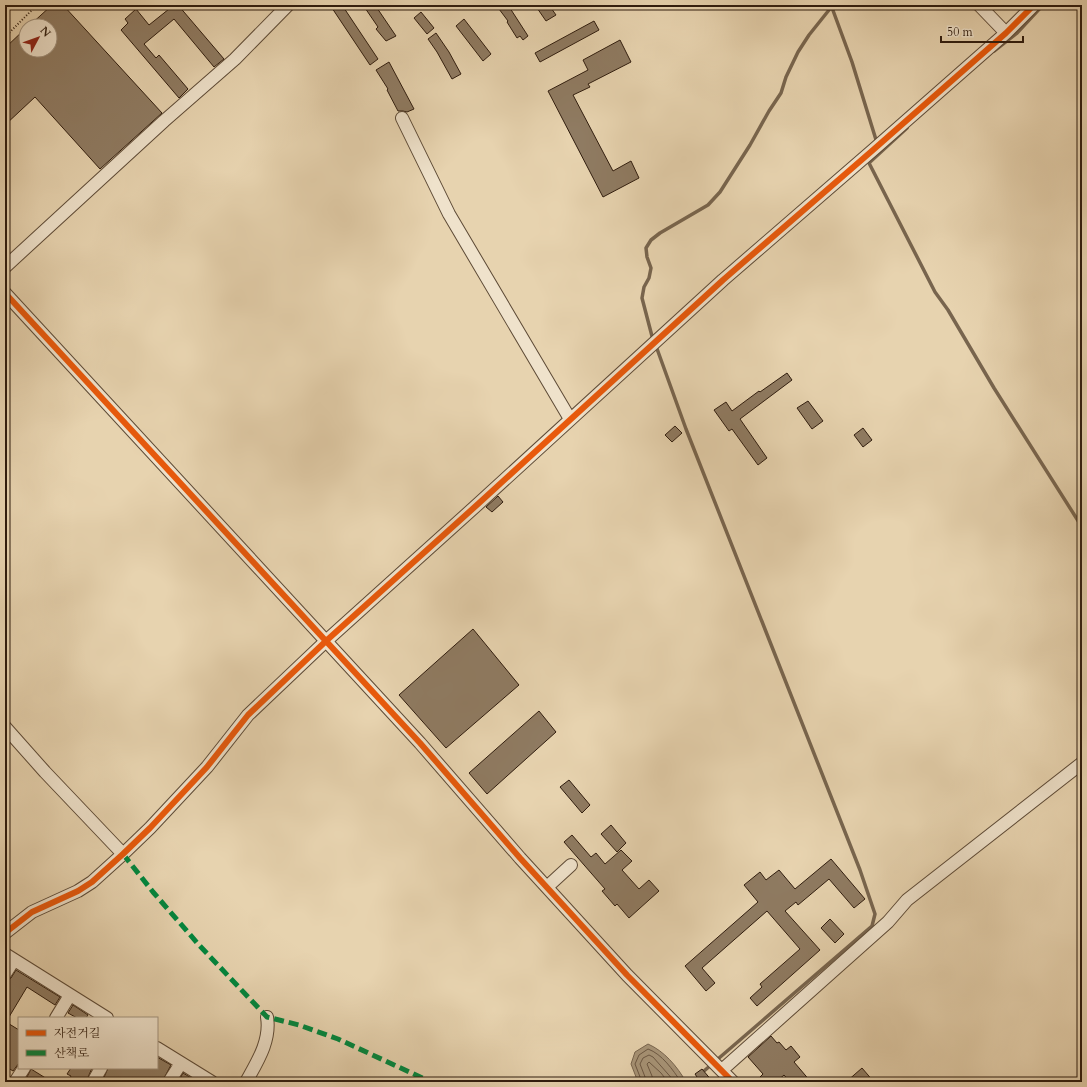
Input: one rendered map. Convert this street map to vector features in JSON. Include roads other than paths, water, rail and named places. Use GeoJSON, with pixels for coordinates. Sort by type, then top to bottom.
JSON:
{"type":"FeatureCollection","features":[{"type":"Feature","properties":{"kind":"street"},"geometry":{"type":"LineString","coordinates":[[5,267],[235,59],[288,5]]}},
{"type":"Feature","properties":{"kind":"street"},"geometry":{"type":"LineString","coordinates":[[979,5],[1006,33]]}},
{"type":"Feature","properties":{"kind":"street"},"geometry":{"type":"LineString","coordinates":[[5,933],[32,912],[78,891],[92,882],[150,828],[207,768],[248,716],[326,641],[723,280],[1006,33],[1034,5]]}},
{"type":"Feature","properties":{"kind":"street"},"geometry":{"type":"LineString","coordinates":[[402,118],[449,214],[570,419]]}},
{"type":"Feature","properties":{"kind":"street"},"geometry":{"type":"LineString","coordinates":[[5,293],[420,743],[627,975],[733,1082]]}},
{"type":"Feature","properties":{"kind":"street"},"geometry":{"type":"LineString","coordinates":[[5,727],[45,772],[123,854]]}},
{"type":"Feature","properties":{"kind":"street"},"geometry":{"type":"LineString","coordinates":[[722,1070],[888,922],[907,900],[1082,763]]}},
{"type":"Feature","properties":{"kind":"street"},"geometry":{"type":"LineString","coordinates":[[547,887],[571,865]]}},
{"type":"Feature","properties":{"kind":"street"},"geometry":{"type":"LineString","coordinates":[[5,974],[10,957],[105,1017]]}},
{"type":"Feature","properties":{"kind":"street"},"geometry":{"type":"LineString","coordinates":[[57,1017],[70,995]]}},
{"type":"Feature","properties":{"kind":"street"},"geometry":{"type":"LineString","coordinates":[[246,1082],[263,1050],[268,1036],[267,1017]]}},
{"type":"Feature","properties":{"kind":"street"},"geometry":{"type":"LineString","coordinates":[[158,1049],[212,1082]]}},
{"type":"Feature","properties":{"kind":"street"},"geometry":{"type":"LineString","coordinates":[[170,1082],[181,1063]]}},
{"type":"Feature","properties":{"kind":"street"},"geometry":{"type":"LineString","coordinates":[[15,1082],[23,1069]]}},
{"type":"Feature","properties":{"kind":"street"},"geometry":{"type":"LineString","coordinates":[[93,1082],[101,1069]]}},
{"type":"Feature","properties":{"kind":"water"},"geometry":{"type":"Polygon","coordinates":[[[648,1044],[670,1060],[679,1070],[686,1082],[638,1082],[631,1064],[635,1052],[648,1044]]]}},
{"type":"Feature","properties":{"kind":"waterway"},"geometry":{"type":"LineString","coordinates":[[831,5],[852,62],[877,143]]}},
{"type":"Feature","properties":{"kind":"waterway"},"geometry":{"type":"LineString","coordinates":[[653,340],[642,298],[644,287],[649,278],[651,268],[647,257],[646,248],[651,240],[660,233],[708,205],[720,192],[781,93],[786,77],[798,52],[809,35],[829,10],[831,5]]}},
{"type":"Feature","properties":{"kind":"waterway"},"geometry":{"type":"LineString","coordinates":[[994,51],[1017,33],[1043,5]]}},
{"type":"Feature","properties":{"kind":"waterway"},"geometry":{"type":"LineString","coordinates":[[907,128],[869,163],[935,292],[948,310],[994,388],[1082,527]]}},
{"type":"Feature","properties":{"kind":"waterway"},"geometry":{"type":"LineString","coordinates":[[656,346],[686,429],[860,870],[875,914],[872,926],[704,1071]]}},
{"type":"Feature","properties":{"kind":"waterway"},"geometry":{"type":"LineString","coordinates":[[693,1082],[699,1080]]}}]}
